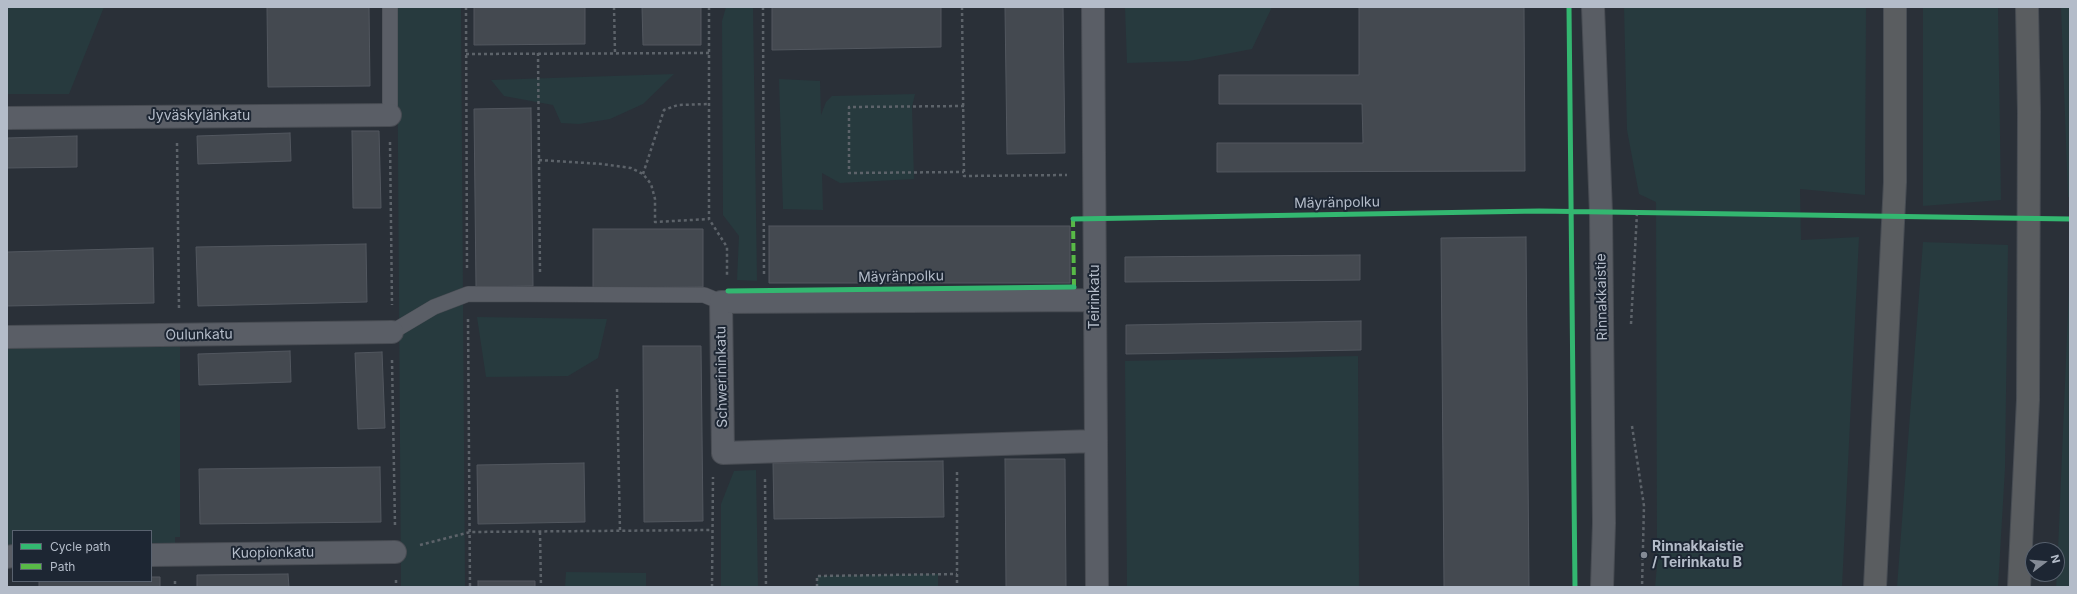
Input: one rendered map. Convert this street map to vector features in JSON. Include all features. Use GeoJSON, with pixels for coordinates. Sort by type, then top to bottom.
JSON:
{"type":"FeatureCollection","features":[{"type":"Feature","properties":{"kind":"highway"},"geometry":{"type":"LineString","coordinates":[[1875,587],[1895,182],[1895,7]]}},
{"type":"Feature","properties":{"kind":"highway"},"geometry":{"type":"LineString","coordinates":[[2020,587],[2028,400],[2029,112],[2026,7]]}},
{"type":"Feature","properties":{"kind":"street","name":"Teirinkatu"},"geometry":{"type":"LineString","coordinates":[[1093,7],[1097,587]]}},
{"type":"Feature","properties":{"kind":"street","name":"Rinnakkaistie"},"geometry":{"type":"LineString","coordinates":[[1593,7],[1601,213],[1604,523],[1602,587]]}},
{"type":"Feature","properties":{"kind":"street","name":"Jyväskylänkatu"},"geometry":{"type":"LineString","coordinates":[[7,118],[390,115]]}},
{"type":"Feature","properties":{"kind":"street"},"geometry":{"type":"LineString","coordinates":[[725,302],[1095,300]]}},
{"type":"Feature","properties":{"kind":"street","name":"Schwerininkatu"},"geometry":{"type":"LineString","coordinates":[[723,453],[725,302]]}},
{"type":"Feature","properties":{"kind":"street","name":"Oulunkatu"},"geometry":{"type":"LineString","coordinates":[[7,337],[392,332]]}},
{"type":"Feature","properties":{"kind":"street"},"geometry":{"type":"LineString","coordinates":[[723,453],[1096,441]]}},
{"type":"Feature","properties":{"kind":"street","name":"Kuopionkatu"},"geometry":{"type":"LineString","coordinates":[[152,555],[395,552]]}},
{"type":"Feature","properties":{"kind":"lane"},"geometry":{"type":"LineString","coordinates":[[390,7],[390,115]]}},
{"type":"Feature","properties":{"kind":"lane"},"geometry":{"type":"LineString","coordinates":[[392,332],[434,307],[468,294],[704,295],[725,302]]}},
{"type":"Feature","properties":{"kind":"path"},"geometry":{"type":"LineString","coordinates":[[614,7],[615,53]]}},
{"type":"Feature","properties":{"kind":"path"},"geometry":{"type":"LineString","coordinates":[[709,7],[709,219],[727,247],[725,302]]}},
{"type":"Feature","properties":{"kind":"path"},"geometry":{"type":"LineString","coordinates":[[763,7],[764,302]]}},
{"type":"Feature","properties":{"kind":"path"},"geometry":{"type":"LineString","coordinates":[[962,7],[964,176],[1073,175]]}},
{"type":"Feature","properties":{"kind":"path"},"geometry":{"type":"LineString","coordinates":[[466,54],[709,52]]}},
{"type":"Feature","properties":{"kind":"path"},"geometry":{"type":"LineString","coordinates":[[538,53],[540,294]]}},
{"type":"Feature","properties":{"kind":"path"},"geometry":{"type":"LineString","coordinates":[[642,174],[664,110],[678,105],[709,104]]}},
{"type":"Feature","properties":{"kind":"path"},"geometry":{"type":"LineString","coordinates":[[964,106],[849,107],[849,174],[964,172]]}},
{"type":"Feature","properties":{"kind":"path"},"geometry":{"type":"LineString","coordinates":[[177,117],[180,335]]}},
{"type":"Feature","properties":{"kind":"path"},"geometry":{"type":"LineString","coordinates":[[539,160],[602,164],[631,168],[642,174],[652,184],[655,222],[709,219]]}},
{"type":"Feature","properties":{"kind":"path"},"geometry":{"type":"LineString","coordinates":[[1601,213],[1645,214]]}},
{"type":"Feature","properties":{"kind":"path"},"geometry":{"type":"LineString","coordinates":[[1631,332],[1637,213]]}},
{"type":"Feature","properties":{"kind":"path"},"geometry":{"type":"LineString","coordinates":[[617,389],[620,531]]}},
{"type":"Feature","properties":{"kind":"path"},"geometry":{"type":"LineString","coordinates":[[1631,419],[1644,506],[1642,587]]}},
{"type":"Feature","properties":{"kind":"path"},"geometry":{"type":"LineString","coordinates":[[957,445],[957,587]]}},
{"type":"Feature","properties":{"kind":"path"},"geometry":{"type":"LineString","coordinates":[[712,587],[714,461],[723,453]]}},
{"type":"Feature","properties":{"kind":"path"},"geometry":{"type":"LineString","coordinates":[[765,476],[766,587]]}},
{"type":"Feature","properties":{"kind":"path"},"geometry":{"type":"LineString","coordinates":[[395,552],[470,532],[712,530]]}},
{"type":"Feature","properties":{"kind":"path"},"geometry":{"type":"LineString","coordinates":[[540,532],[541,587]]}},
{"type":"Feature","properties":{"kind":"path"},"geometry":{"type":"LineString","coordinates":[[817,587],[817,576],[957,574]]}},
{"type":"Feature","properties":{"kind":"green space"},"geometry":{"type":"Polygon","coordinates":[[[7,7],[104,7],[69,94],[7,94],[7,7]]]}},
{"type":"Feature","properties":{"kind":"green space"},"geometry":{"type":"Polygon","coordinates":[[[397,7],[461,7],[465,587],[401,587],[397,7]]]}},
{"type":"Feature","properties":{"kind":"green space"},"geometry":{"type":"Polygon","coordinates":[[[726,7],[753,7],[757,281],[737,280],[739,236],[723,215],[722,21],[726,7]]]}},
{"type":"Feature","properties":{"kind":"green space"},"geometry":{"type":"Polygon","coordinates":[[[1125,7],[1272,7],[1252,49],[1189,61],[1127,63],[1125,7]]]}},
{"type":"Feature","properties":{"kind":"green space"},"geometry":{"type":"Polygon","coordinates":[[[1624,7],[1866,7],[1865,195],[1800,189],[1801,240],[1859,237],[1842,587],[1655,587],[1657,566],[1656,202],[1639,194],[1627,130],[1624,7]]]}},
{"type":"Feature","properties":{"kind":"green space"},"geometry":{"type":"Polygon","coordinates":[[[1923,7],[1998,7],[2001,200],[1923,206],[1923,7]]]}},
{"type":"Feature","properties":{"kind":"green space"},"geometry":{"type":"Polygon","coordinates":[[[2061,7],[2070,7],[2070,197],[2068,197],[2061,7]]]}},
{"type":"Feature","properties":{"kind":"green space"},"geometry":{"type":"Polygon","coordinates":[[[674,74],[643,104],[610,119],[579,124],[561,123],[553,105],[504,96],[491,80],[674,74]]]}},
{"type":"Feature","properties":{"kind":"green space"},"geometry":{"type":"Polygon","coordinates":[[[779,79],[820,81],[821,115],[826,102],[832,96],[915,94],[912,107],[914,179],[840,183],[822,173],[823,210],[783,209],[779,79]]]}},
{"type":"Feature","properties":{"kind":"green space"},"geometry":{"type":"Polygon","coordinates":[[[1923,242],[2008,245],[2005,468],[1998,587],[1897,587],[1923,242]]]}},
{"type":"Feature","properties":{"kind":"green space"},"geometry":{"type":"Polygon","coordinates":[[[2070,264],[2070,587],[2056,587],[2056,582],[2065,582],[2065,542],[2058,542],[2070,264]]]}},
{"type":"Feature","properties":{"kind":"green space"},"geometry":{"type":"Polygon","coordinates":[[[477,317],[607,319],[598,358],[568,376],[486,377],[477,317]]]}},
{"type":"Feature","properties":{"kind":"green space"},"geometry":{"type":"Polygon","coordinates":[[[180,335],[180,537],[175,537],[175,555],[152,555],[152,530],[12,530],[12,556],[7,557],[7,337],[180,335]]]}},
{"type":"Feature","properties":{"kind":"green space"},"geometry":{"type":"Polygon","coordinates":[[[1358,356],[1359,587],[1127,587],[1125,361],[1358,356]]]}},
{"type":"Feature","properties":{"kind":"green space"},"geometry":{"type":"Polygon","coordinates":[[[756,470],[758,587],[721,587],[721,504],[734,471],[756,470]]]}},
{"type":"Feature","properties":{"kind":"green space"},"geometry":{"type":"Polygon","coordinates":[[[566,572],[646,573],[646,587],[565,587],[566,572]]]}},
{"type":"Feature","properties":{"kind":"green space"},"geometry":{"type":"Polygon","coordinates":[[[938,574],[938,587],[817,587],[817,576],[938,574]]]}},
{"type":"Feature","properties":{"kind":"building"},"geometry":{"type":"Polygon","coordinates":[[[267,7],[369,7],[370,86],[268,87],[267,7]]]}},
{"type":"Feature","properties":{"kind":"building"},"geometry":{"type":"Polygon","coordinates":[[[474,7],[585,7],[585,44],[474,45],[474,7]]]}},
{"type":"Feature","properties":{"kind":"building"},"geometry":{"type":"Polygon","coordinates":[[[642,7],[701,7],[701,45],[643,45],[642,7]]]}},
{"type":"Feature","properties":{"kind":"building"},"geometry":{"type":"Polygon","coordinates":[[[772,7],[941,7],[941,47],[772,50],[772,7]]]}},
{"type":"Feature","properties":{"kind":"building"},"geometry":{"type":"Polygon","coordinates":[[[1005,7],[1063,7],[1065,153],[1007,154],[1005,7]]]}},
{"type":"Feature","properties":{"kind":"building"},"geometry":{"type":"Polygon","coordinates":[[[1359,7],[1524,7],[1525,171],[1217,172],[1217,143],[1363,143],[1362,104],[1219,104],[1219,75],[1359,75],[1359,7]]]}},
{"type":"Feature","properties":{"kind":"building"},"geometry":{"type":"Polygon","coordinates":[[[531,108],[533,286],[476,287],[474,109],[531,108]]]}},
{"type":"Feature","properties":{"kind":"building"},"geometry":{"type":"Polygon","coordinates":[[[352,131],[379,131],[381,208],[353,208],[352,131]]]}},
{"type":"Feature","properties":{"kind":"building"},"geometry":{"type":"Polygon","coordinates":[[[290,133],[291,161],[198,164],[197,136],[290,133]]]}},
{"type":"Feature","properties":{"kind":"building"},"geometry":{"type":"Polygon","coordinates":[[[77,136],[77,167],[7,168],[7,138],[77,136]]]}},
{"type":"Feature","properties":{"kind":"building"},"geometry":{"type":"Polygon","coordinates":[[[769,226],[1070,226],[1070,283],[769,283],[769,226]]]}},
{"type":"Feature","properties":{"kind":"building"},"geometry":{"type":"Polygon","coordinates":[[[593,229],[703,229],[703,287],[593,288],[593,229]]]}},
{"type":"Feature","properties":{"kind":"building"},"geometry":{"type":"Polygon","coordinates":[[[1526,237],[1529,587],[1444,587],[1441,238],[1526,237]]]}},
{"type":"Feature","properties":{"kind":"building"},"geometry":{"type":"Polygon","coordinates":[[[366,244],[367,302],[198,306],[196,247],[366,244]]]}},
{"type":"Feature","properties":{"kind":"building"},"geometry":{"type":"Polygon","coordinates":[[[153,248],[154,303],[7,306],[7,252],[153,248]]]}},
{"type":"Feature","properties":{"kind":"building"},"geometry":{"type":"Polygon","coordinates":[[[1360,255],[1360,280],[1125,282],[1125,257],[1360,255]]]}},
{"type":"Feature","properties":{"kind":"building"},"geometry":{"type":"Polygon","coordinates":[[[1361,321],[1361,350],[1126,354],[1126,325],[1361,321]]]}},
{"type":"Feature","properties":{"kind":"building"},"geometry":{"type":"Polygon","coordinates":[[[643,346],[701,346],[703,521],[644,522],[643,346]]]}},
{"type":"Feature","properties":{"kind":"building"},"geometry":{"type":"Polygon","coordinates":[[[290,351],[291,382],[199,385],[198,354],[290,351]]]}},
{"type":"Feature","properties":{"kind":"building"},"geometry":{"type":"Polygon","coordinates":[[[382,352],[385,428],[358,429],[355,353],[382,352]]]}},
{"type":"Feature","properties":{"kind":"building"},"geometry":{"type":"Polygon","coordinates":[[[1005,459],[1065,459],[1066,587],[1006,587],[1005,459]]]}},
{"type":"Feature","properties":{"kind":"building"},"geometry":{"type":"Polygon","coordinates":[[[943,461],[944,517],[774,519],[773,463],[943,461]]]}},
{"type":"Feature","properties":{"kind":"building"},"geometry":{"type":"Polygon","coordinates":[[[584,463],[585,522],[478,524],[477,465],[584,463]]]}},
{"type":"Feature","properties":{"kind":"building"},"geometry":{"type":"Polygon","coordinates":[[[380,467],[381,522],[200,524],[199,469],[380,467]]]}},
{"type":"Feature","properties":{"kind":"building"},"geometry":{"type":"Polygon","coordinates":[[[288,574],[289,587],[197,587],[197,575],[288,574]]]}},
{"type":"Feature","properties":{"kind":"building"},"geometry":{"type":"Polygon","coordinates":[[[152,577],[160,577],[160,587],[39,587],[39,582],[152,582],[152,577]]]}},
{"type":"Feature","properties":{"kind":"building"},"geometry":{"type":"Polygon","coordinates":[[[478,581],[535,581],[535,587],[478,587],[478,581]]]}},
{"type":"Feature","properties":{"kind":"marked path"},"geometry":{"type":"LineString","coordinates":[[1073,219],[1074,287]]}},
{"type":"Feature","properties":{"kind":"cycle path"},"geometry":{"type":"LineString","coordinates":[[1569,7],[1575,587]]}},
{"type":"Feature","properties":{"kind":"cycle path","name":"Mäyränpolku"},"geometry":{"type":"LineString","coordinates":[[1073,219],[1539,211],[2070,219]]}},
{"type":"Feature","properties":{"kind":"cycle path","name":"Mäyränpolku"},"geometry":{"type":"LineString","coordinates":[[728,291],[1074,287]]}},
{"type":"Feature","properties":{"kind":"place","name":"Rinnakkaistie / Teirinkatu B"},"geometry":{"type":"Point","coordinates":[1644,555]}}]}
